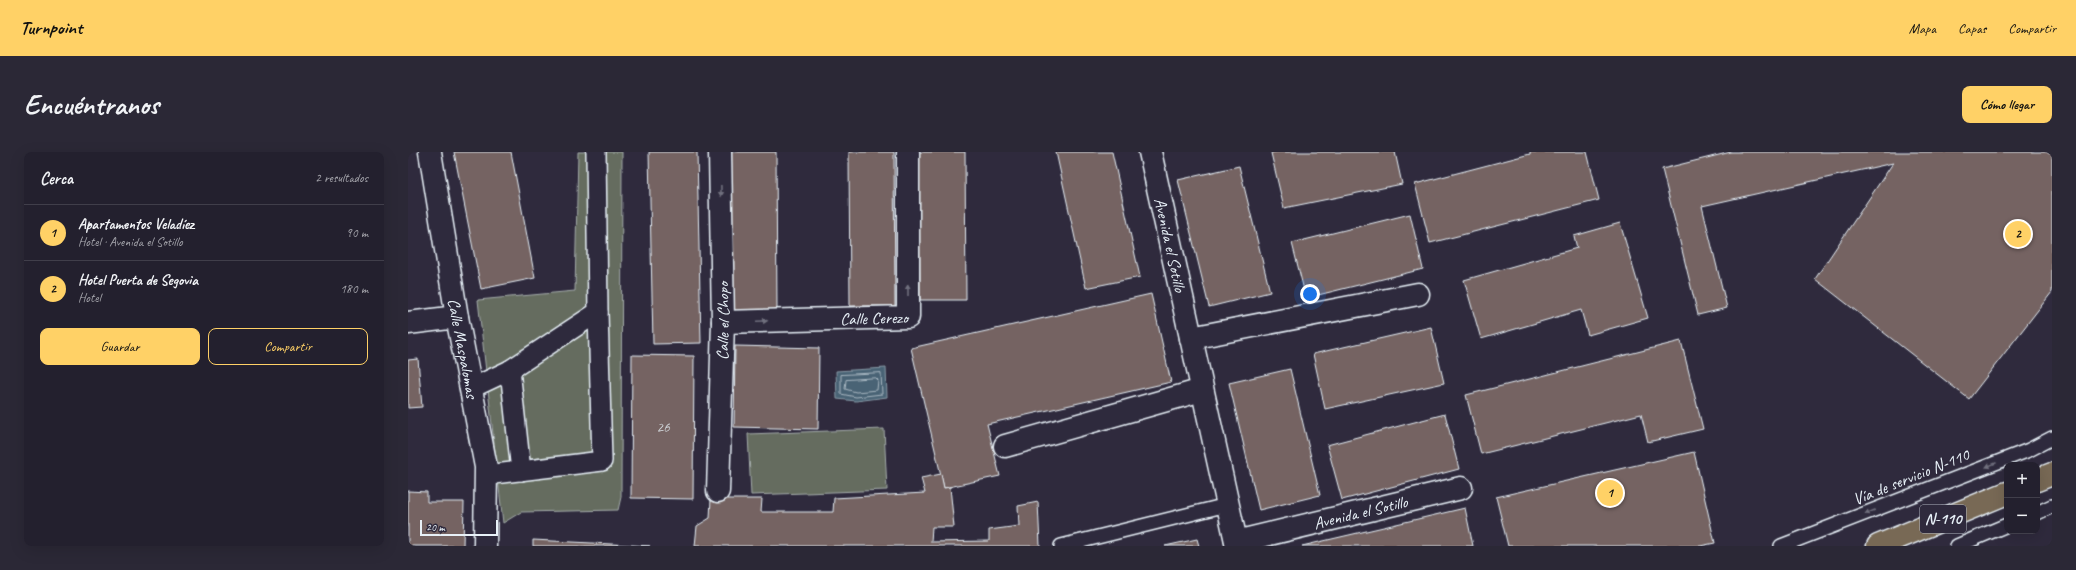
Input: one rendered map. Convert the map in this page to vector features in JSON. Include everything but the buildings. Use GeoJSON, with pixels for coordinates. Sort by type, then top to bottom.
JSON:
{"type":"FeatureCollection","features":[{"type":"Feature","properties":{"kind":"highway"},"geometry":{"type":"LineString","coordinates":[[2040,479],[2052,474]]}},
{"type":"Feature","properties":{"kind":"highway","name":"N-110"},"geometry":{"type":"LineString","coordinates":[[1878,546],[2004,494]]}},
{"type":"Feature","properties":{"kind":"street","name":"Calle Maspalomas"},"geometry":{"type":"LineString","coordinates":[[430,152],[457,317],[472,388],[486,475],[485,546]]}},
{"type":"Feature","properties":{"kind":"street"},"geometry":{"type":"LineString","coordinates":[[486,475],[602,461],[596,152]]}},
{"type":"Feature","properties":{"kind":"street","name":"Calle el Chopo"},"geometry":{"type":"LineString","coordinates":[[718,491],[723,322],[720,152]]}},
{"type":"Feature","properties":{"kind":"street","name":"Calle Cerezo"},"geometry":{"type":"LineString","coordinates":[[723,322],[908,317],[908,152]]}},
{"type":"Feature","properties":{"kind":"street","name":"Avenida el Sotillo"},"geometry":{"type":"LineString","coordinates":[[1150,152],[1236,544],[1461,488]]}},
{"type":"Feature","properties":{"kind":"street"},"geometry":{"type":"LineString","coordinates":[[1191,338],[1418,294]]}},
{"type":"Feature","properties":{"kind":"street"},"geometry":{"type":"LineString","coordinates":[[472,388],[510,370],[598,312]]}},
{"type":"Feature","properties":{"kind":"street"},"geometry":{"type":"LineString","coordinates":[[408,323],[457,317]]}},
{"type":"Feature","properties":{"kind":"street"},"geometry":{"type":"LineString","coordinates":[[510,370],[521,471]]}},
{"type":"Feature","properties":{"kind":"street"},"geometry":{"type":"LineString","coordinates":[[1005,446],[1202,390]]}},
{"type":"Feature","properties":{"kind":"lane","name":"Vía de servicio N-110"},"geometry":{"type":"LineString","coordinates":[[1781,546],[2021,453],[2052,438]]}},
{"type":"Feature","properties":{"kind":"lane"},"geometry":{"type":"LineString","coordinates":[[1061,546],[1227,505]]}},
{"type":"Feature","properties":{"kind":"lane"},"geometry":{"type":"LineString","coordinates":[[2040,512],[2052,506]]}},
{"type":"Feature","properties":{"kind":"lane"},"geometry":{"type":"LineString","coordinates":[[1957,546],[2004,526]]}},
{"type":"Feature","properties":{"kind":"green space"},"geometry":{"type":"Polygon","coordinates":[[[578,152],[622,152],[621,497],[618,510],[521,512],[503,523],[478,300],[575,291],[578,152]]]}},
{"type":"Feature","properties":{"kind":"green space"},"geometry":{"type":"Polygon","coordinates":[[[884,429],[887,490],[751,495],[748,434],[884,429]]]}},
{"type":"Feature","properties":{"kind":"water"},"geometry":{"type":"Polygon","coordinates":[[[886,368],[887,397],[856,401],[837,399],[836,371],[886,368]]]}},
{"type":"Feature","properties":{"kind":"place","name":"Hotel Puerta de Segovia"},"geometry":{"type":"Point","coordinates":[2018,234]}},
{"type":"Feature","properties":{"kind":"place","name":"Apartamentos Veladíez"},"geometry":{"type":"Point","coordinates":[1610,493]}}]}
